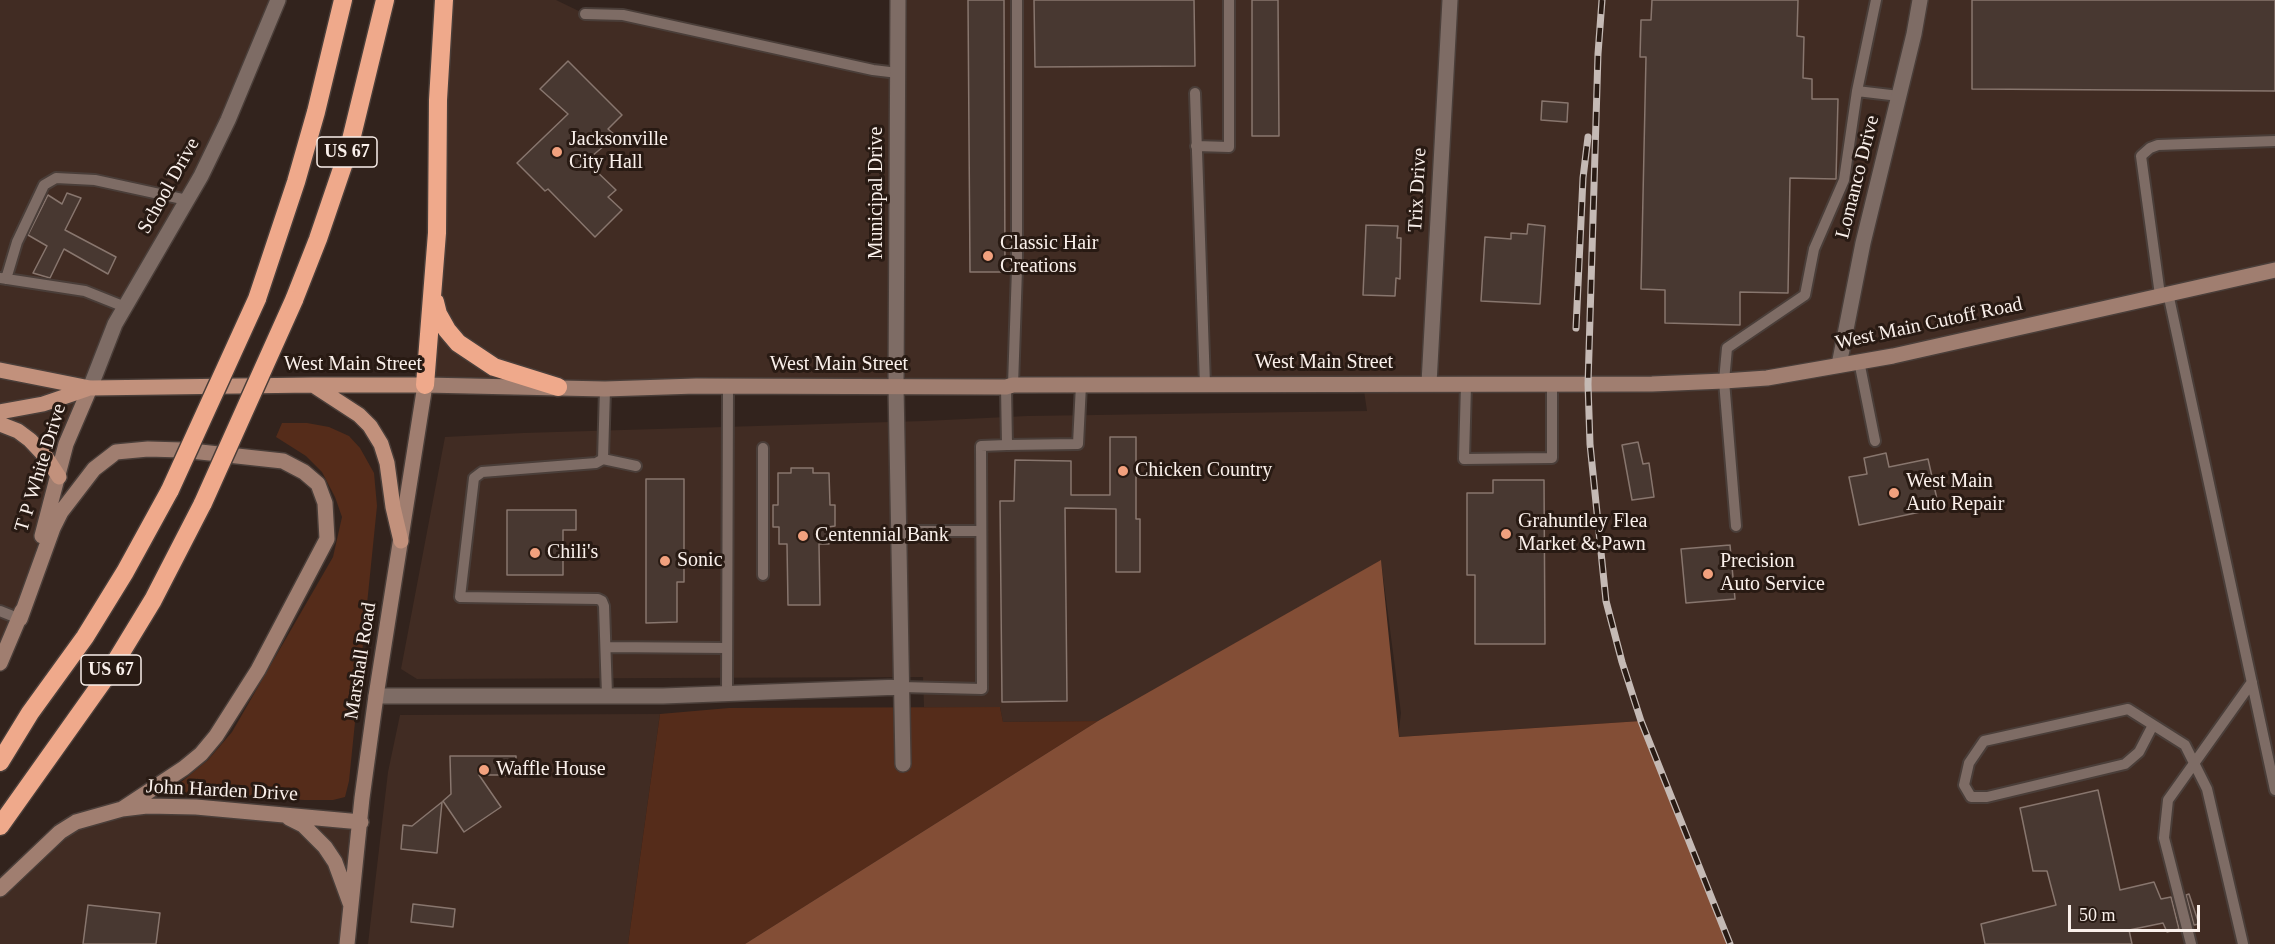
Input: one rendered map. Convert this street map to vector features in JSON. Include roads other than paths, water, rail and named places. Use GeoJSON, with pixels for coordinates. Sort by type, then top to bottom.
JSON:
{"type":"FeatureCollection","features":[{"type":"Feature","properties":{"kind":"highway","name":"US 67"},"geometry":{"type":"LineString","coordinates":[[0,762],[30,713],[91,627],[125,572],[170,490],[257,299],[296,182],[316,112],[343,0]]}},
{"type":"Feature","properties":{"kind":"highway","name":"US 67"},"geometry":{"type":"LineString","coordinates":[[0,826],[108,674],[153,600],[203,503],[294,300],[318,239],[349,148],[385,0]]}},
{"type":"Feature","properties":{"kind":"highway"},"geometry":{"type":"LineString","coordinates":[[426,386],[436,233],[438,100],[444,0]]}},
{"type":"Feature","properties":{"kind":"highway"},"geometry":{"type":"LineString","coordinates":[[433,294],[438,314],[458,343],[494,367],[558,387]]}},
{"type":"Feature","properties":{"kind":"main road","name":"West Main Cutoff Road"},"geometry":{"type":"LineString","coordinates":[[1588,384],[1724,381],[1778,376],[1893,356],[2275,270]]}},
{"type":"Feature","properties":{"kind":"main road"},"geometry":{"type":"LineString","coordinates":[[0,370],[90,388]]}},
{"type":"Feature","properties":{"kind":"main road","name":"West Main Street"},"geometry":{"type":"LineString","coordinates":[[90,388],[314,385],[605,388],[1588,384]]}},
{"type":"Feature","properties":{"kind":"main road"},"geometry":{"type":"LineString","coordinates":[[314,385],[359,415],[370,426],[381,444],[387,463],[393,507],[401,541]]}},
{"type":"Feature","properties":{"kind":"main road","name":"Marshall Road"},"geometry":{"type":"LineString","coordinates":[[346,944],[376,696],[426,386]]}},
{"type":"Feature","properties":{"kind":"main road"},"geometry":{"type":"LineString","coordinates":[[0,412],[43,404],[90,388]]}},
{"type":"Feature","properties":{"kind":"main road","name":"T P White Drive"},"geometry":{"type":"LineString","coordinates":[[0,663],[20,619],[66,444],[90,388]]}},
{"type":"Feature","properties":{"kind":"main road"},"geometry":{"type":"LineString","coordinates":[[0,424],[18,431],[30,440],[46,457],[59,477]]}},
{"type":"Feature","properties":{"kind":"main road"},"geometry":{"type":"LineString","coordinates":[[20,619],[61,512],[94,469],[116,452],[148,449],[182,450],[283,461],[304,471],[318,484],[325,503],[327,538],[258,670],[216,736],[201,754],[122,809]]}},
{"type":"Feature","properties":{"kind":"main road","name":"John Harden Drive"},"geometry":{"type":"LineString","coordinates":[[0,889],[60,832],[76,822],[122,809],[147,806],[196,807],[361,822]]}},
{"type":"Feature","properties":{"kind":"main road"},"geometry":{"type":"LineString","coordinates":[[284,815],[303,825],[325,847],[335,862],[350,904]]}},
{"type":"Feature","properties":{"kind":"street","name":"School Drive"},"geometry":{"type":"LineString","coordinates":[[90,388],[115,324],[187,200],[228,120],[278,0]]}},
{"type":"Feature","properties":{"kind":"street","name":"Municipal Drive"},"geometry":{"type":"LineString","coordinates":[[898,0],[896,387],[903,764]]}},
{"type":"Feature","properties":{"kind":"street","name":"Trix Drive"},"geometry":{"type":"LineString","coordinates":[[1428,383],[1450,0]]}},
{"type":"Feature","properties":{"kind":"street","name":"Lomanco Drive"},"geometry":{"type":"LineString","coordinates":[[1839,365],[1863,243],[1914,34],[1920,0]]}},
{"type":"Feature","properties":{"kind":"street"},"geometry":{"type":"LineString","coordinates":[[376,696],[727,693],[902,687]]}},
{"type":"Feature","properties":{"kind":"lane"},"geometry":{"type":"LineString","coordinates":[[1007,445],[1017,270],[1017,0]]}},
{"type":"Feature","properties":{"kind":"lane"},"geometry":{"type":"LineString","coordinates":[[1196,146],[1229,147],[1229,0]]}},
{"type":"Feature","properties":{"kind":"lane"},"geometry":{"type":"LineString","coordinates":[[1736,526],[1724,381],[1727,348],[1805,295],[1814,249],[1844,180],[1857,91],[1876,0]]}},
{"type":"Feature","properties":{"kind":"lane"},"geometry":{"type":"LineString","coordinates":[[585,14],[623,15],[873,70],[898,73]]}},
{"type":"Feature","properties":{"kind":"lane"},"geometry":{"type":"LineString","coordinates":[[1857,91],[1899,96]]}},
{"type":"Feature","properties":{"kind":"lane"},"geometry":{"type":"LineString","coordinates":[[1195,93],[1205,385]]}},
{"type":"Feature","properties":{"kind":"lane"},"geometry":{"type":"LineString","coordinates":[[2275,141],[2158,145],[2150,147],[2141,156],[2164,294],[2275,790]]}},
{"type":"Feature","properties":{"kind":"lane"},"geometry":{"type":"LineString","coordinates":[[125,307],[85,291],[3,279],[17,242],[44,185],[56,178],[95,180],[187,200]]}},
{"type":"Feature","properties":{"kind":"lane"},"geometry":{"type":"LineString","coordinates":[[1859,361],[1875,441]]}},
{"type":"Feature","properties":{"kind":"lane"},"geometry":{"type":"LineString","coordinates":[[1466,384],[1464,459],[1552,458],[1552,384]]}},
{"type":"Feature","properties":{"kind":"lane"},"geometry":{"type":"LineString","coordinates":[[902,687],[982,689],[981,446],[1078,444],[1081,385]]}},
{"type":"Feature","properties":{"kind":"lane"},"geometry":{"type":"LineString","coordinates":[[727,693],[728,386]]}},
{"type":"Feature","properties":{"kind":"lane"},"geometry":{"type":"LineString","coordinates":[[603,459],[605,388]]}},
{"type":"Feature","properties":{"kind":"lane"},"geometry":{"type":"LineString","coordinates":[[763,448],[763,575]]}},
{"type":"Feature","properties":{"kind":"lane"},"geometry":{"type":"LineString","coordinates":[[607,695],[602,601],[460,597],[474,478],[482,472],[596,463],[603,459],[636,466]]}},
{"type":"Feature","properties":{"kind":"lane"},"geometry":{"type":"LineString","coordinates":[[898,531],[980,531]]}},
{"type":"Feature","properties":{"kind":"lane"},"geometry":{"type":"LineString","coordinates":[[0,611],[20,619]]}},
{"type":"Feature","properties":{"kind":"lane"},"geometry":{"type":"LineString","coordinates":[[606,647],[726,648]]}},
{"type":"Feature","properties":{"kind":"lane"},"geometry":{"type":"LineString","coordinates":[[2191,944],[2164,838],[2168,800],[2252,682]]}},
{"type":"Feature","properties":{"kind":"lane"},"geometry":{"type":"LineString","coordinates":[[2153,725],[2139,752],[2125,764],[1987,797],[1971,797],[1964,785],[1969,763],[1984,741],[2128,709],[2185,745],[2207,789],[2243,944]]}},
{"type":"Feature","properties":{"kind":"railway"},"geometry":{"type":"LineString","coordinates":[[1602,0],[1598,54],[1588,384],[1590,444],[1606,601],[1641,721],[1730,944]]}},
{"type":"Feature","properties":{"kind":"railway"},"geometry":{"type":"LineString","coordinates":[[1576,328],[1583,178],[1588,137]]}},
{"type":"Feature","properties":{"kind":"place","name":"Jacksonville City Hall"},"geometry":{"type":"Point","coordinates":[557,152]}},
{"type":"Feature","properties":{"kind":"place","name":"Classic Hair Creations"},"geometry":{"type":"Point","coordinates":[988,256]}},
{"type":"Feature","properties":{"kind":"place","name":"Chicken Country"},"geometry":{"type":"Point","coordinates":[1123,471]}},
{"type":"Feature","properties":{"kind":"place","name":"West Main Auto Repair"},"geometry":{"type":"Point","coordinates":[1894,493]}},
{"type":"Feature","properties":{"kind":"place","name":"Grahuntley Flea Market & Pawn"},"geometry":{"type":"Point","coordinates":[1506,534]}},
{"type":"Feature","properties":{"kind":"place","name":"Centennial Bank"},"geometry":{"type":"Point","coordinates":[803,536]}},
{"type":"Feature","properties":{"kind":"place","name":"Chili's"},"geometry":{"type":"Point","coordinates":[535,553]}},
{"type":"Feature","properties":{"kind":"place","name":"Sonic"},"geometry":{"type":"Point","coordinates":[665,561]}},
{"type":"Feature","properties":{"kind":"place","name":"Precision Auto Service"},"geometry":{"type":"Point","coordinates":[1708,574]}},
{"type":"Feature","properties":{"kind":"place","name":"Waffle House"},"geometry":{"type":"Point","coordinates":[484,770]}}]}
